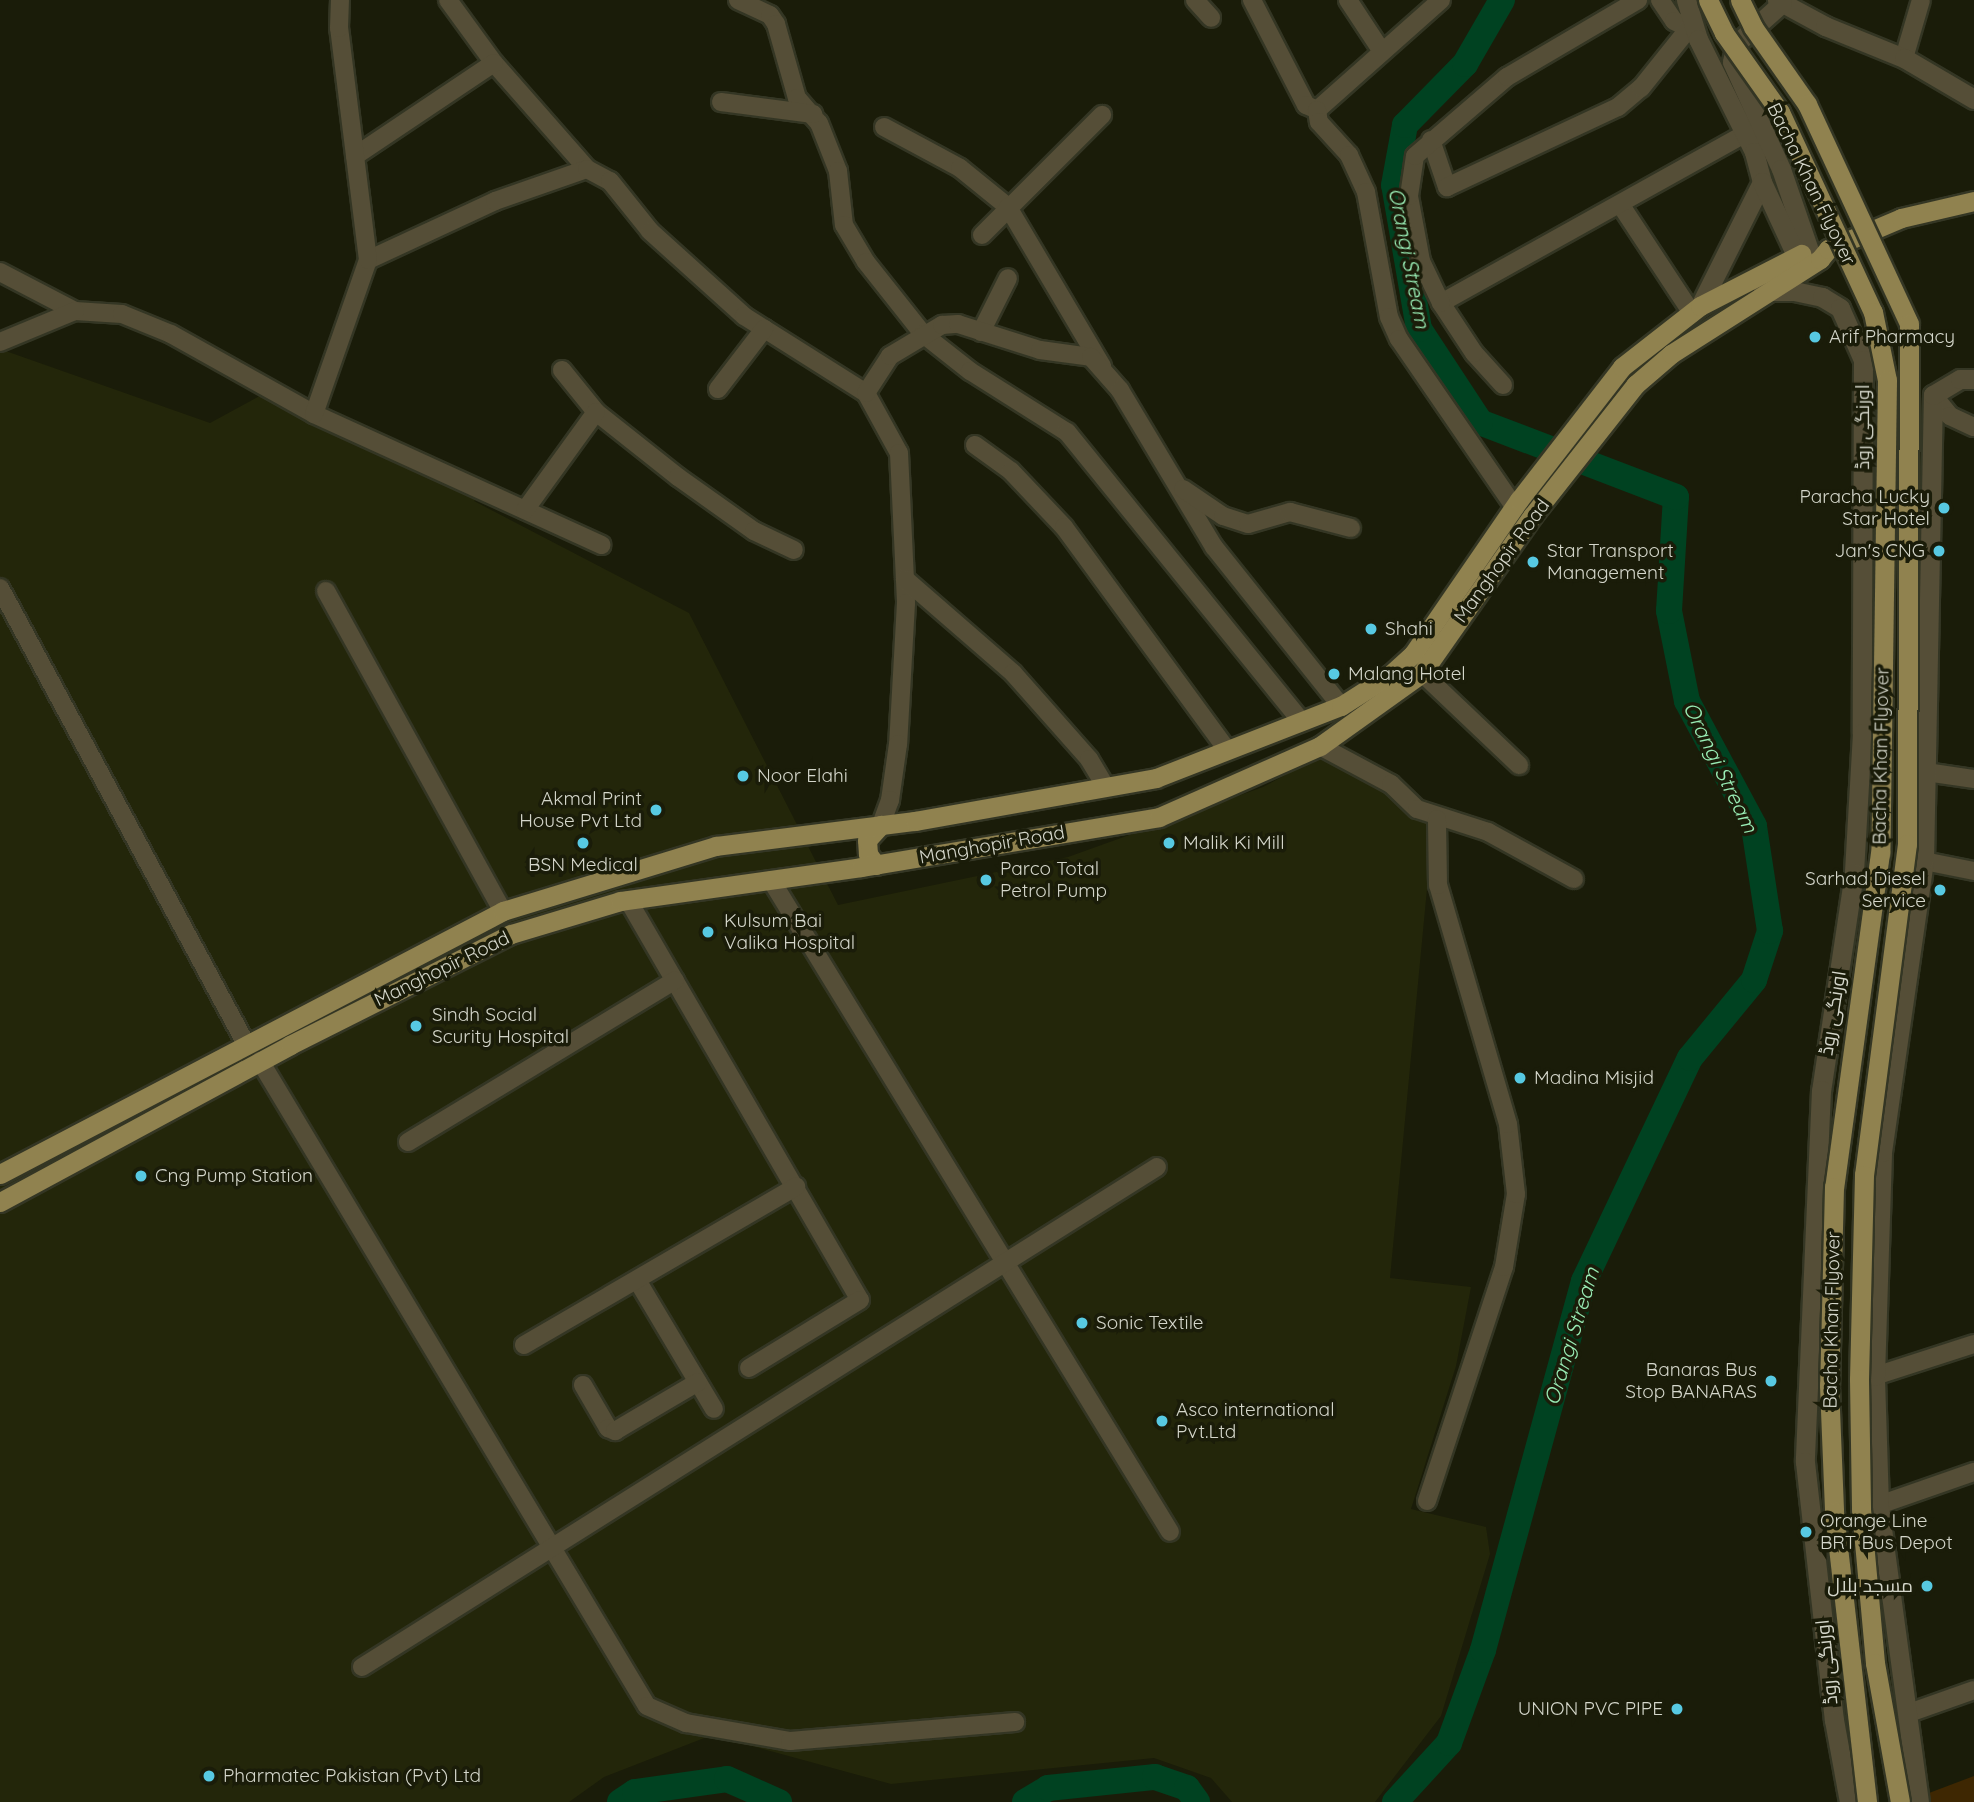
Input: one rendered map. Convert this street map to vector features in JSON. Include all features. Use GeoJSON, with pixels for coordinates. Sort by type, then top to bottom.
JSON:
{"type":"FeatureCollection","features":[{"type":"Feature","properties":{"kind":"main road","name":"Bacha Khan Flyover"},"geometry":{"type":"LineString","coordinates":[[1708,0],[1724,33],[1786,124],[1873,312],[1887,380],[1880,853],[1834,1187],[1829,1385],[1834,1512],[1867,1802]]}},
{"type":"Feature","properties":{"kind":"main road","name":"Bacha Khan Flyover"},"geometry":{"type":"LineString","coordinates":[[1740,0],[1753,27],[1807,104],[1909,324],[1907,844],[1864,1175],[1859,1403],[1861,1509],[1875,1663],[1900,1802]]}},
{"type":"Feature","properties":{"kind":"main road","name":"Manghopir Road"},"geometry":{"type":"LineString","coordinates":[[0,1174],[503,911],[716,846],[881,825],[1156,778],[1341,706],[1391,674],[1413,654],[1522,508],[1622,367],[1696,310],[1901,218],[1974,201]]}},
{"type":"Feature","properties":{"kind":"main road","name":"Manghopir Road"},"geometry":{"type":"LineString","coordinates":[[0,1202],[260,1061],[470,951],[511,934],[628,900],[876,865],[1159,817],[1320,746],[1422,674],[1522,508],[1635,385],[1671,354],[1810,257]]}},
{"type":"Feature","properties":{"kind":"main road"},"geometry":{"type":"LineString","coordinates":[[876,865],[868,854],[867,840],[881,825]]}},
{"type":"Feature","properties":{"kind":"main road"},"geometry":{"type":"LineString","coordinates":[[841,828],[855,852],[850,869]]}},
{"type":"Feature","properties":{"kind":"street"},"geometry":{"type":"LineString","coordinates":[[314,414],[368,260],[340,0]]}},
{"type":"Feature","properties":{"kind":"street"},"geometry":{"type":"LineString","coordinates":[[448,0],[494,63],[587,169],[601,173],[650,231],[764,330],[866,393],[899,453],[905,579],[898,744],[890,800],[881,825]]}},
{"type":"Feature","properties":{"kind":"street"},"geometry":{"type":"LineString","coordinates":[[738,0],[774,19],[797,98],[813,114],[838,171],[844,225],[866,262],[923,334],[970,371],[1067,432],[1300,720]]}},
{"type":"Feature","properties":{"kind":"street"},"geometry":{"type":"LineString","coordinates":[[1195,0],[1211,18]]}},
{"type":"Feature","properties":{"kind":"street"},"geometry":{"type":"LineString","coordinates":[[1252,0],[1306,105],[1317,110]]}},
{"type":"Feature","properties":{"kind":"street"},"geometry":{"type":"LineString","coordinates":[[1348,0],[1381,50]]}},
{"type":"Feature","properties":{"kind":"street"},"geometry":{"type":"LineString","coordinates":[[1317,110],[1381,50],[1441,0]]}},
{"type":"Feature","properties":{"kind":"street"},"geometry":{"type":"LineString","coordinates":[[1503,385],[1474,353],[1441,303],[1421,261],[1409,196],[1415,156],[1507,77],[1638,0]]}},
{"type":"Feature","properties":{"kind":"street"},"geometry":{"type":"LineString","coordinates":[[1660,0],[1674,21],[1692,29]]}},
{"type":"Feature","properties":{"kind":"street"},"geometry":{"type":"LineString","coordinates":[[1686,0],[1692,29],[1745,134],[1762,182],[1810,257]]}},
{"type":"Feature","properties":{"kind":"street"},"geometry":{"type":"LineString","coordinates":[[1904,58],[1921,0]]}},
{"type":"Feature","properties":{"kind":"street"},"geometry":{"type":"LineString","coordinates":[[1810,257],[1781,169],[1732,62],[1736,44],[1780,2],[1904,58],[1974,99]]}},
{"type":"Feature","properties":{"kind":"street"},"geometry":{"type":"LineString","coordinates":[[1431,140],[1447,187],[1618,107],[1641,88],[1692,29]]}},
{"type":"Feature","properties":{"kind":"street"},"geometry":{"type":"LineString","coordinates":[[355,156],[494,63]]}},
{"type":"Feature","properties":{"kind":"street"},"geometry":{"type":"LineString","coordinates":[[721,103],[813,114]]}},
{"type":"Feature","properties":{"kind":"street"},"geometry":{"type":"LineString","coordinates":[[1317,110],[1319,122],[1349,155],[1366,192],[1389,317],[1399,339],[1522,508]]}},
{"type":"Feature","properties":{"kind":"street"},"geometry":{"type":"LineString","coordinates":[[982,235],[1102,115]]}},
{"type":"Feature","properties":{"kind":"street"},"geometry":{"type":"LineString","coordinates":[[884,127],[960,168],[1008,207],[1214,547],[1341,706]]}},
{"type":"Feature","properties":{"kind":"street"},"geometry":{"type":"LineString","coordinates":[[1441,303],[1745,134]]}},
{"type":"Feature","properties":{"kind":"street"},"geometry":{"type":"LineString","coordinates":[[368,260],[495,201],[587,169]]}},
{"type":"Feature","properties":{"kind":"street"},"geometry":{"type":"LineString","coordinates":[[1620,204],[1696,310],[1762,182]]}},
{"type":"Feature","properties":{"kind":"street"},"geometry":{"type":"LineString","coordinates":[[0,272],[75,311],[139,319],[314,414],[602,545]]}},
{"type":"Feature","properties":{"kind":"street"},"geometry":{"type":"LineString","coordinates":[[981,332],[1008,278]]}},
{"type":"Feature","properties":{"kind":"street","name":"اورنگی روڈ"},"geometry":{"type":"LineString","coordinates":[[1763,291],[1794,290],[1822,297],[1840,307],[1863,360],[1862,733],[1854,873],[1821,1090],[1805,1462],[1833,1720],[1849,1802]]}},
{"type":"Feature","properties":{"kind":"street"},"geometry":{"type":"LineString","coordinates":[[0,342],[75,311]]}},
{"type":"Feature","properties":{"kind":"street"},"geometry":{"type":"LineString","coordinates":[[866,393],[890,356],[923,334],[958,324],[1040,350],[1084,354],[1102,366]]}},
{"type":"Feature","properties":{"kind":"street"},"geometry":{"type":"LineString","coordinates":[[718,389],[764,330]]}},
{"type":"Feature","properties":{"kind":"street"},"geometry":{"type":"LineString","coordinates":[[562,370],[596,412],[714,505],[794,550]]}},
{"type":"Feature","properties":{"kind":"street"},"geometry":{"type":"LineString","coordinates":[[1933,395],[1960,379],[1974,379]]}},
{"type":"Feature","properties":{"kind":"street"},"geometry":{"type":"LineString","coordinates":[[1933,395],[1950,416],[1974,427]]}},
{"type":"Feature","properties":{"kind":"street"},"geometry":{"type":"LineString","coordinates":[[1919,1802],[1879,1504],[1875,1376],[1882,1152],[1924,861],[1933,395]]}},
{"type":"Feature","properties":{"kind":"street"},"geometry":{"type":"LineString","coordinates":[[525,510],[596,412]]}},
{"type":"Feature","properties":{"kind":"street"},"geometry":{"type":"LineString","coordinates":[[975,445],[1011,471],[1064,527],[1227,750]]}},
{"type":"Feature","properties":{"kind":"street"},"geometry":{"type":"LineString","coordinates":[[1177,485],[1235,521],[1248,524],[1290,512],[1350,528]]}},
{"type":"Feature","properties":{"kind":"street"},"geometry":{"type":"LineString","coordinates":[[905,579],[1013,673],[1074,742],[1106,787]]}},
{"type":"Feature","properties":{"kind":"street"},"geometry":{"type":"LineString","coordinates":[[0,588],[246,1044]]}},
{"type":"Feature","properties":{"kind":"street"},"geometry":{"type":"LineString","coordinates":[[326,591],[503,911]]}},
{"type":"Feature","properties":{"kind":"street"},"geometry":{"type":"LineString","coordinates":[[1422,674],[1519,765]]}},
{"type":"Feature","properties":{"kind":"street"},"geometry":{"type":"LineString","coordinates":[[1320,746],[1391,784],[1405,802],[1437,819],[1488,832],[1574,879]]}},
{"type":"Feature","properties":{"kind":"street"},"geometry":{"type":"LineString","coordinates":[[1926,772],[1974,779]]}},
{"type":"Feature","properties":{"kind":"street"},"geometry":{"type":"LineString","coordinates":[[1427,1501],[1504,1267],[1516,1194],[1508,1124],[1438,885],[1437,819]]}},
{"type":"Feature","properties":{"kind":"street"},"geometry":{"type":"LineString","coordinates":[[1924,861],[1974,871]]}},
{"type":"Feature","properties":{"kind":"street"},"geometry":{"type":"LineString","coordinates":[[771,880],[1170,1532]]}},
{"type":"Feature","properties":{"kind":"street"},"geometry":{"type":"LineString","coordinates":[[628,900],[860,1300],[749,1368]]}},
{"type":"Feature","properties":{"kind":"street"},"geometry":{"type":"LineString","coordinates":[[408,1142],[674,979]]}},
{"type":"Feature","properties":{"kind":"street"},"geometry":{"type":"LineString","coordinates":[[260,1061],[633,1687],[647,1706],[663,1716],[790,1741],[1015,1722]]}},
{"type":"Feature","properties":{"kind":"street"},"geometry":{"type":"LineString","coordinates":[[362,1667],[549,1546],[1157,1167]]}},
{"type":"Feature","properties":{"kind":"street"},"geometry":{"type":"LineString","coordinates":[[524,1345],[796,1187]]}},
{"type":"Feature","properties":{"kind":"street"},"geometry":{"type":"LineString","coordinates":[[637,1280],[714,1409]]}},
{"type":"Feature","properties":{"kind":"street"},"geometry":{"type":"LineString","coordinates":[[1875,1376],[1974,1344]]}},
{"type":"Feature","properties":{"kind":"street"},"geometry":{"type":"LineString","coordinates":[[583,1385],[608,1428],[615,1431],[698,1382]]}},
{"type":"Feature","properties":{"kind":"street"},"geometry":{"type":"LineString","coordinates":[[1879,1504],[1974,1472]]}},
{"type":"Feature","properties":{"kind":"street"},"geometry":{"type":"LineString","coordinates":[[1909,1713],[1974,1690]]}},
{"type":"Feature","properties":{"kind":"shaded area"},"geometry":{"type":"Polygon","coordinates":[[[0,349],[210,423],[276,387],[492,489],[474,501],[689,613],[838,905],[1068,857],[1263,787],[1324,754],[1434,815],[1390,1278],[1471,1287],[1456,1366],[1411,1509],[1486,1527],[1490,1554],[1441,1716],[1375,1802],[1232,1802],[1211,1778],[1154,1758],[891,1784],[712,1735],[604,1777],[569,1802],[0,1802],[0,349]]]}},
{"type":"Feature","properties":{"kind":"shaded area"},"geometry":{"type":"Polygon","coordinates":[[[1974,1776],[1974,1802],[1922,1802],[1921,1796],[1974,1776]]]}},
{"type":"Feature","properties":{"kind":"waterway","name":"Orangi Stream"},"geometry":{"type":"LineString","coordinates":[[1395,1802],[1449,1743],[1483,1650],[1584,1281],[1690,1058],[1754,980],[1770,931],[1754,826],[1687,701],[1669,611],[1676,497],[1480,422],[1419,329],[1394,185],[1405,125],[1465,64],[1502,0]]}},
{"type":"Feature","properties":{"kind":"waterway","name":"Orangi Stream"},"geometry":{"type":"LineString","coordinates":[[1025,1802],[1048,1788],[1155,1777],[1187,1788],[1197,1802]]}},
{"type":"Feature","properties":{"kind":"waterway","name":"Orangi Stream"},"geometry":{"type":"LineString","coordinates":[[620,1802],[635,1792],[727,1779],[779,1802]]}},
{"type":"Feature","properties":{"kind":"place","name":"Arif Pharmacy"},"geometry":{"type":"Point","coordinates":[1815,337]}},
{"type":"Feature","properties":{"kind":"place","name":"Paracha Lucky Star Hotel"},"geometry":{"type":"Point","coordinates":[1944,508]}},
{"type":"Feature","properties":{"kind":"place","name":"Jan's CNG"},"geometry":{"type":"Point","coordinates":[1939,551]}},
{"type":"Feature","properties":{"kind":"place","name":"Star Transport Management"},"geometry":{"type":"Point","coordinates":[1533,562]}},
{"type":"Feature","properties":{"kind":"place","name":"Shahi"},"geometry":{"type":"Point","coordinates":[1371,629]}},
{"type":"Feature","properties":{"kind":"place","name":"Malang Hotel"},"geometry":{"type":"Point","coordinates":[1334,674]}},
{"type":"Feature","properties":{"kind":"place","name":"Noor Elahi"},"geometry":{"type":"Point","coordinates":[743,776]}},
{"type":"Feature","properties":{"kind":"place","name":"Akmal Print House Pvt Ltd"},"geometry":{"type":"Point","coordinates":[656,810]}},
{"type":"Feature","properties":{"kind":"place","name":"BSN Medical"},"geometry":{"type":"Point","coordinates":[583,843]}},
{"type":"Feature","properties":{"kind":"place","name":"Malik Ki Mill"},"geometry":{"type":"Point","coordinates":[1169,843]}},
{"type":"Feature","properties":{"kind":"place","name":"Parco Total Petrol Pump"},"geometry":{"type":"Point","coordinates":[986,880]}},
{"type":"Feature","properties":{"kind":"place","name":"Sarhad Diesel Service"},"geometry":{"type":"Point","coordinates":[1940,890]}},
{"type":"Feature","properties":{"kind":"place","name":"Kulsum Bai Valika Hospital"},"geometry":{"type":"Point","coordinates":[708,932]}},
{"type":"Feature","properties":{"kind":"place","name":"Sindh Social Scurity Hospital"},"geometry":{"type":"Point","coordinates":[416,1026]}},
{"type":"Feature","properties":{"kind":"place","name":"Madina Misjid"},"geometry":{"type":"Point","coordinates":[1520,1078]}},
{"type":"Feature","properties":{"kind":"place","name":"Cng Pump Station"},"geometry":{"type":"Point","coordinates":[141,1176]}},
{"type":"Feature","properties":{"kind":"place","name":"Sonic Textile"},"geometry":{"type":"Point","coordinates":[1082,1323]}},
{"type":"Feature","properties":{"kind":"place","name":"Banaras Bus Stop BANARAS"},"geometry":{"type":"Point","coordinates":[1771,1381]}},
{"type":"Feature","properties":{"kind":"place","name":"Asco international Pvt.Ltd"},"geometry":{"type":"Point","coordinates":[1162,1421]}},
{"type":"Feature","properties":{"kind":"place","name":"Orange Line BRT Bus Depot"},"geometry":{"type":"Point","coordinates":[1806,1532]}},
{"type":"Feature","properties":{"kind":"place","name":"مسجد بلال"},"geometry":{"type":"Point","coordinates":[1927,1586]}},
{"type":"Feature","properties":{"kind":"place","name":"UNION PVC PIPE"},"geometry":{"type":"Point","coordinates":[1677,1709]}},
{"type":"Feature","properties":{"kind":"place","name":"Pharmatec Pakistan (Pvt) Ltd"},"geometry":{"type":"Point","coordinates":[209,1776]}}]}
